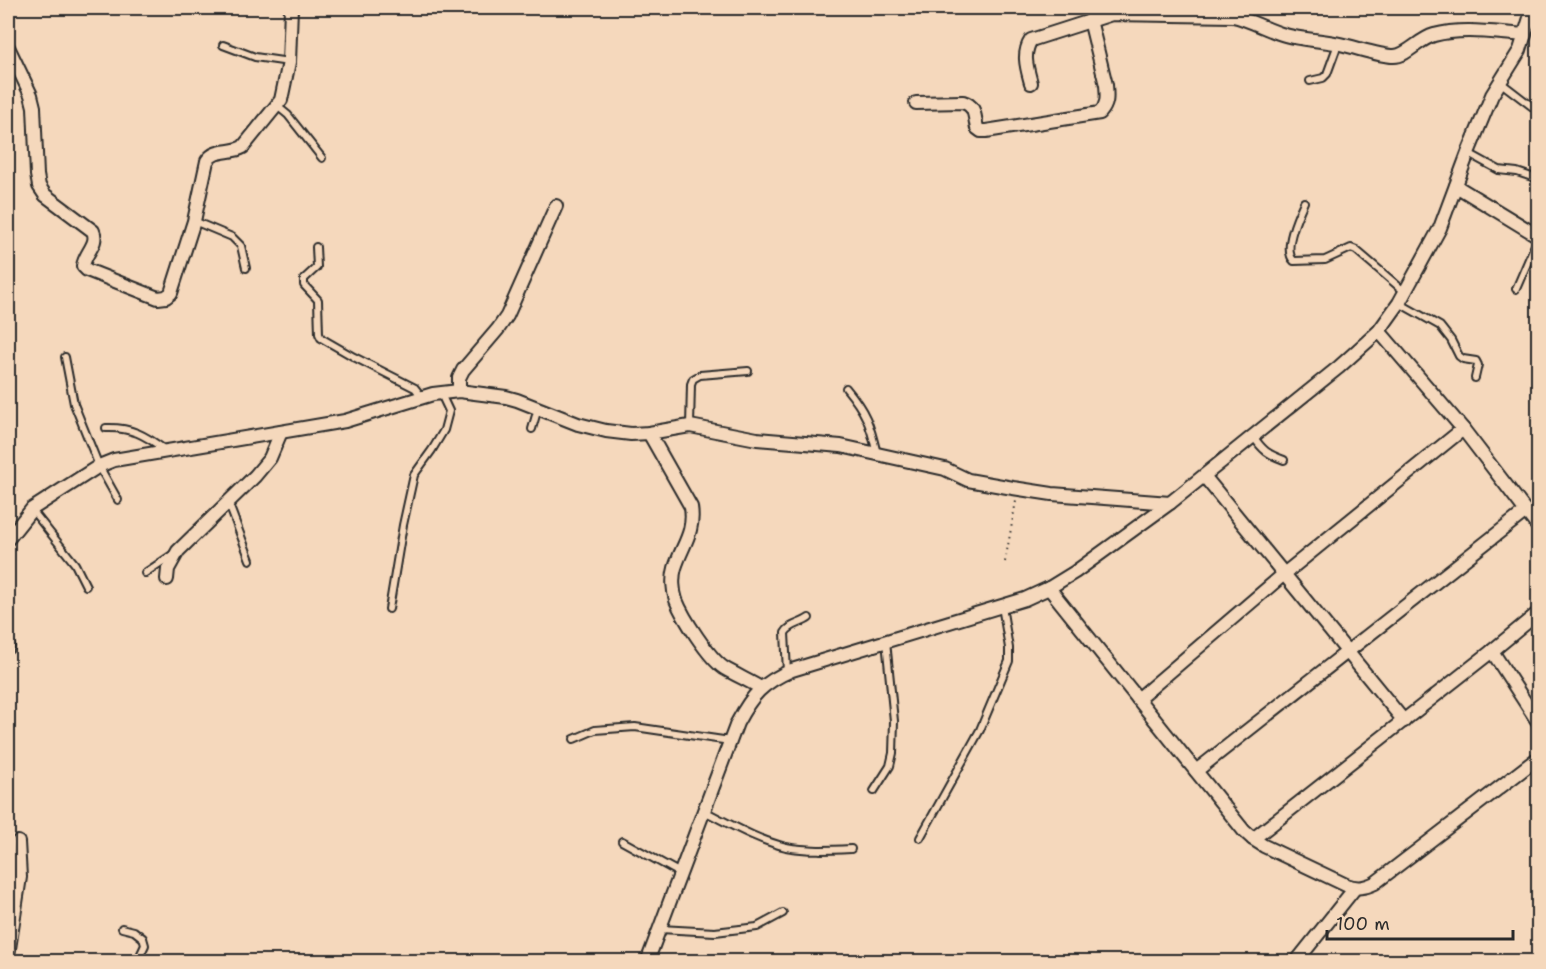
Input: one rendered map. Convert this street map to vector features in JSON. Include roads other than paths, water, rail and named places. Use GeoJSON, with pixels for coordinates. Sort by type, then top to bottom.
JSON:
{"type":"FeatureCollection","features":[{"type":"Feature","properties":{"kind":"street"},"geometry":{"type":"LineString","coordinates":[[8,47],[31,95],[34,107],[39,186],[45,195],[93,231],[95,236],[83,266],[87,270],[158,298],[166,297],[171,293],[194,221],[207,161],[215,153],[243,147],[277,106],[284,92],[289,62],[291,8]]}},
{"type":"Feature","properties":{"kind":"street"},"geometry":{"type":"LineString","coordinates":[[647,962],[737,723],[748,703],[761,688],[787,673],[1025,599],[1049,588],[1170,504],[1338,368],[1379,331],[1402,298],[1440,228],[1492,95],[1520,50],[1533,8]]}},
{"type":"Feature","properties":{"kind":"street"},"geometry":{"type":"LineString","coordinates":[[1031,83],[1026,54],[1031,40],[1090,21],[1112,11],[1191,11],[1233,16],[1285,35],[1339,43],[1396,56],[1404,53],[1420,40],[1452,31],[1525,35]]}},
{"type":"Feature","properties":{"kind":"street"},"geometry":{"type":"LineString","coordinates":[[916,103],[963,102],[970,105],[977,128],[981,131],[1100,113],[1106,106],[1106,85],[1090,21]]}},
{"type":"Feature","properties":{"kind":"street"},"geometry":{"type":"LineString","coordinates":[[1456,186],[1539,237]]}},
{"type":"Feature","properties":{"kind":"street"},"geometry":{"type":"LineString","coordinates":[[459,391],[459,378],[463,370],[507,316],[556,206]]}},
{"type":"Feature","properties":{"kind":"street"},"geometry":{"type":"LineString","coordinates":[[1379,331],[1463,429],[1539,527]]}},
{"type":"Feature","properties":{"kind":"street"},"geometry":{"type":"LineString","coordinates":[[8,539],[32,509],[99,466],[114,460],[345,421],[423,397],[459,391],[506,397],[592,429],[632,434],[690,426],[758,439],[840,446],[945,470],[968,480],[1019,489],[1170,504]]}},
{"type":"Feature","properties":{"kind":"street"},"geometry":{"type":"LineString","coordinates":[[1138,699],[1284,574],[1463,429]]}},
{"type":"Feature","properties":{"kind":"street"},"geometry":{"type":"LineString","coordinates":[[167,579],[168,569],[178,551],[255,476],[270,458],[281,432]]}},
{"type":"Feature","properties":{"kind":"street"},"geometry":{"type":"LineString","coordinates":[[650,433],[691,507],[693,519],[691,529],[674,571],[675,598],[681,612],[713,658],[724,668],[761,688]]}},
{"type":"Feature","properties":{"kind":"street"},"geometry":{"type":"LineString","coordinates":[[1204,476],[1404,721]]}},
{"type":"Feature","properties":{"kind":"street"},"geometry":{"type":"LineString","coordinates":[[1196,771],[1526,511]]}},
{"type":"Feature","properties":{"kind":"street"},"geometry":{"type":"LineString","coordinates":[[1049,588],[1244,831],[1253,839],[1325,876],[1355,888],[1375,883],[1539,758]]}},
{"type":"Feature","properties":{"kind":"street"},"geometry":{"type":"LineString","coordinates":[[1253,839],[1539,613]]}},
{"type":"Feature","properties":{"kind":"street"},"geometry":{"type":"LineString","coordinates":[[1492,651],[1539,722]]}},
{"type":"Feature","properties":{"kind":"street"},"geometry":{"type":"LineString","coordinates":[[9,962],[8,955],[20,877],[18,842]]}},
{"type":"Feature","properties":{"kind":"street"},"geometry":{"type":"LineString","coordinates":[[1296,962],[1355,888]]}},
{"type":"Feature","properties":{"kind":"lane"},"geometry":{"type":"LineString","coordinates":[[1310,81],[1323,78],[1327,74],[1339,43]]}},
{"type":"Feature","properties":{"kind":"lane"},"geometry":{"type":"LineString","coordinates":[[223,45],[255,57],[289,62]]}},
{"type":"Feature","properties":{"kind":"lane"},"geometry":{"type":"LineString","coordinates":[[1500,82],[1539,111]]}},
{"type":"Feature","properties":{"kind":"lane"},"geometry":{"type":"LineString","coordinates":[[277,106],[288,115],[322,158]]}},
{"type":"Feature","properties":{"kind":"lane"},"geometry":{"type":"LineString","coordinates":[[1468,153],[1499,170],[1516,172],[1538,180]]}},
{"type":"Feature","properties":{"kind":"lane"},"geometry":{"type":"LineString","coordinates":[[1304,202],[1294,225],[1290,259],[1293,261],[1325,260],[1351,248],[1356,250],[1402,298],[1440,326],[1459,356],[1476,361],[1478,365],[1475,378]]}},
{"type":"Feature","properties":{"kind":"lane"},"geometry":{"type":"LineString","coordinates":[[194,221],[232,237],[241,246],[246,268]]}},
{"type":"Feature","properties":{"kind":"lane"},"geometry":{"type":"LineString","coordinates":[[1516,289],[1539,237]]}},
{"type":"Feature","properties":{"kind":"lane"},"geometry":{"type":"LineString","coordinates":[[316,247],[317,267],[304,279],[304,285],[318,300],[321,338],[415,388],[423,397]]}},
{"type":"Feature","properties":{"kind":"lane"},"geometry":{"type":"LineString","coordinates":[[65,357],[74,404],[99,466],[117,500]]}},
{"type":"Feature","properties":{"kind":"lane"},"geometry":{"type":"LineString","coordinates":[[690,426],[693,379],[700,375],[748,371]]}},
{"type":"Feature","properties":{"kind":"lane"},"geometry":{"type":"LineString","coordinates":[[846,388],[869,421],[878,454]]}},
{"type":"Feature","properties":{"kind":"lane"},"geometry":{"type":"LineString","coordinates":[[389,609],[414,475],[444,430],[448,411],[441,393]]}},
{"type":"Feature","properties":{"kind":"lane"},"geometry":{"type":"LineString","coordinates":[[532,429],[537,408]]}},
{"type":"Feature","properties":{"kind":"lane"},"geometry":{"type":"LineString","coordinates":[[106,428],[130,430],[148,438],[165,451]]}},
{"type":"Feature","properties":{"kind":"lane"},"geometry":{"type":"LineString","coordinates":[[1253,436],[1268,454],[1284,460]]}},
{"type":"Feature","properties":{"kind":"lane"},"geometry":{"type":"LineString","coordinates":[[228,501],[250,560]]}},
{"type":"Feature","properties":{"kind":"lane"},"geometry":{"type":"LineString","coordinates":[[32,509],[75,564],[87,586]]}},
{"type":"Feature","properties":{"kind":"lane"},"geometry":{"type":"LineString","coordinates":[[146,573],[178,551]]}},
{"type":"Feature","properties":{"kind":"lane"},"geometry":{"type":"LineString","coordinates":[[920,838],[980,730],[1009,661],[1002,606]]}},
{"type":"Feature","properties":{"kind":"lane"},"geometry":{"type":"LineString","coordinates":[[787,673],[785,633],[791,626],[809,618]]}},
{"type":"Feature","properties":{"kind":"lane"},"geometry":{"type":"LineString","coordinates":[[874,791],[890,766],[893,753],[894,721],[886,641]]}},
{"type":"Feature","properties":{"kind":"lane"},"geometry":{"type":"LineString","coordinates":[[574,739],[595,730],[635,727],[731,741]]}},
{"type":"Feature","properties":{"kind":"lane"},"geometry":{"type":"LineString","coordinates":[[704,811],[755,836],[785,847],[818,850],[851,849]]}},
{"type":"Feature","properties":{"kind":"lane"},"geometry":{"type":"LineString","coordinates":[[622,841],[681,873]]}},
{"type":"Feature","properties":{"kind":"lane"},"geometry":{"type":"LineString","coordinates":[[660,929],[715,932],[757,927],[783,913]]}},
{"type":"Feature","properties":{"kind":"lane"},"geometry":{"type":"LineString","coordinates":[[122,928],[134,931],[143,938],[145,945],[137,962]]}}]}
